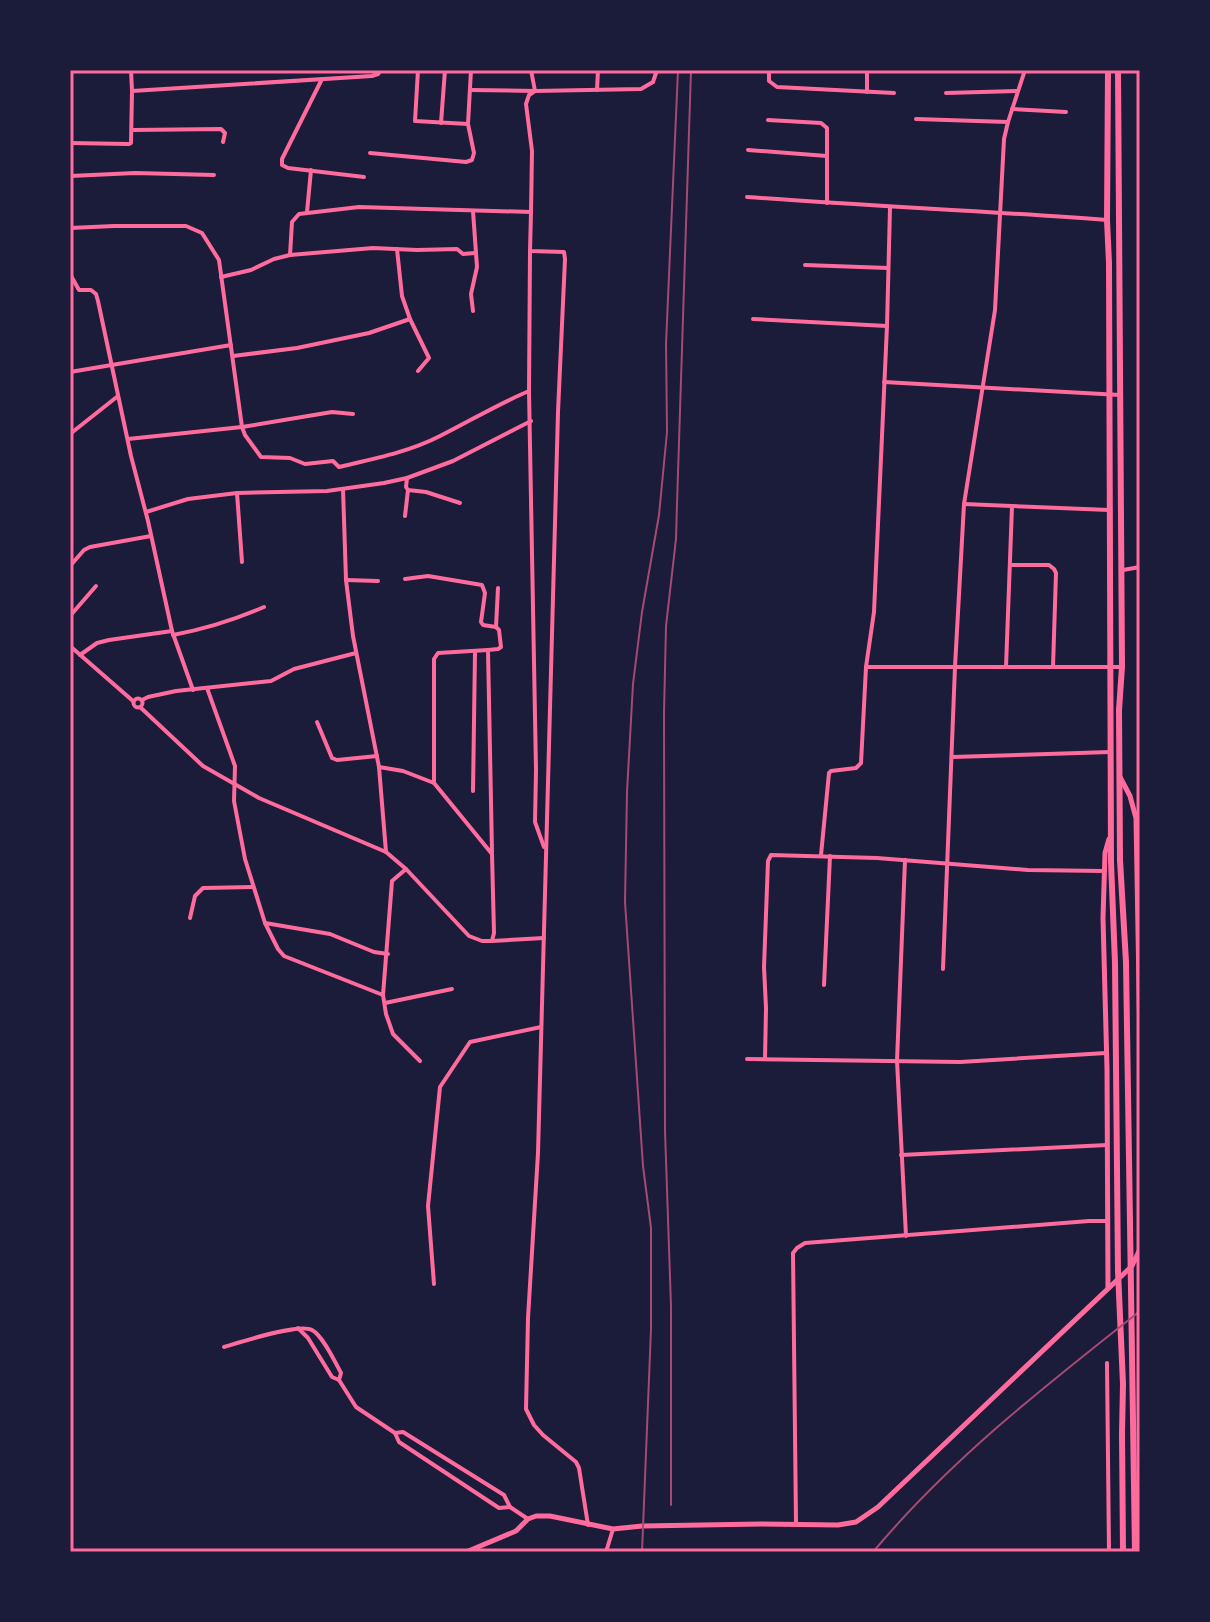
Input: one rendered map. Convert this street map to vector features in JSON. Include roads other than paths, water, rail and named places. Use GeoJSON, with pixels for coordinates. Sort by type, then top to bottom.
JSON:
{"type":"FeatureCollection","features":[{"type":"Feature","properties":{"kind":"main road"},"geometry":{"type":"LineString","coordinates":[[1108,70],[1111,862],[1118,1271],[1123,1384],[1123,1552]]}},
{"type":"Feature","properties":{"kind":"main road"},"geometry":{"type":"LineString","coordinates":[[1118,70],[1122,570],[1119,776],[1126,962],[1135,1552]]}},
{"type":"Feature","properties":{"kind":"main road"},"geometry":{"type":"LineString","coordinates":[[1108,95],[1118,96]]}},
{"type":"Feature","properties":{"kind":"street"},"geometry":{"type":"LineString","coordinates":[[70,143],[133,142],[131,70]]}},
{"type":"Feature","properties":{"kind":"street"},"geometry":{"type":"LineString","coordinates":[[132,91],[372,76],[381,70]]}},
{"type":"Feature","properties":{"kind":"street"},"geometry":{"type":"LineString","coordinates":[[418,70],[415,121],[468,124]]}},
{"type":"Feature","properties":{"kind":"street"},"geometry":{"type":"LineString","coordinates":[[441,123],[445,70]]}},
{"type":"Feature","properties":{"kind":"street"},"geometry":{"type":"LineString","coordinates":[[370,153],[466,162],[474,157],[468,124],[471,70]]}},
{"type":"Feature","properties":{"kind":"street"},"geometry":{"type":"LineString","coordinates":[[531,70],[535,91]]}},
{"type":"Feature","properties":{"kind":"street"},"geometry":{"type":"LineString","coordinates":[[597,90],[598,70]]}},
{"type":"Feature","properties":{"kind":"street"},"geometry":{"type":"LineString","coordinates":[[470,90],[641,89],[653,82],[657,70]]}},
{"type":"Feature","properties":{"kind":"street"},"geometry":{"type":"LineString","coordinates":[[769,70],[769,81],[777,87],[894,93]]}},
{"type":"Feature","properties":{"kind":"street"},"geometry":{"type":"LineString","coordinates":[[867,70],[867,93]]}},
{"type":"Feature","properties":{"kind":"street"},"geometry":{"type":"LineString","coordinates":[[943,969],[964,504],[995,310],[1003,153],[1008,122],[1025,70]]}},
{"type":"Feature","properties":{"kind":"street"},"geometry":{"type":"LineString","coordinates":[[322,79],[281,162],[284,167],[364,177]]}},
{"type":"Feature","properties":{"kind":"street"},"geometry":{"type":"LineString","coordinates":[[535,91],[529,95],[526,104],[532,151],[529,391],[535,822],[546,851]]}},
{"type":"Feature","properties":{"kind":"street"},"geometry":{"type":"LineString","coordinates":[[946,93],[1017,91]]}},
{"type":"Feature","properties":{"kind":"street"},"geometry":{"type":"LineString","coordinates":[[1012,109],[1066,112]]}},
{"type":"Feature","properties":{"kind":"street"},"geometry":{"type":"LineString","coordinates":[[916,119],[1008,122]]}},
{"type":"Feature","properties":{"kind":"street"},"geometry":{"type":"LineString","coordinates":[[768,120],[825,124],[827,203]]}},
{"type":"Feature","properties":{"kind":"street"},"geometry":{"type":"LineString","coordinates":[[133,130],[221,129],[225,133],[223,142]]}},
{"type":"Feature","properties":{"kind":"street"},"geometry":{"type":"LineString","coordinates":[[748,150],[827,156]]}},
{"type":"Feature","properties":{"kind":"street"},"geometry":{"type":"LineString","coordinates":[[307,213],[311,170]]}},
{"type":"Feature","properties":{"kind":"street"},"geometry":{"type":"LineString","coordinates":[[70,176],[135,173],[214,175]]}},
{"type":"Feature","properties":{"kind":"street"},"geometry":{"type":"LineString","coordinates":[[747,197],[1107,220]]}},
{"type":"Feature","properties":{"kind":"street"},"geometry":{"type":"LineString","coordinates":[[290,255],[292,222],[299,214],[359,207],[531,212]]}},
{"type":"Feature","properties":{"kind":"street"},"geometry":{"type":"LineString","coordinates":[[821,855],[829,773],[856,768],[861,763],[866,667],[874,612],[890,208]]}},
{"type":"Feature","properties":{"kind":"street"},"geometry":{"type":"LineString","coordinates":[[473,211],[477,267],[471,294],[473,311]]}},
{"type":"Feature","properties":{"kind":"street"},"geometry":{"type":"LineString","coordinates":[[70,228],[186,226],[202,233],[219,260],[242,427],[261,457],[290,458],[305,464],[333,461],[339,467],[380,457],[438,438],[494,406],[529,391]]}},
{"type":"Feature","properties":{"kind":"street"},"geometry":{"type":"LineString","coordinates":[[221,277],[251,270],[290,255],[344,249],[457,249],[463,254],[475,253]]}},
{"type":"Feature","properties":{"kind":"street"},"geometry":{"type":"LineString","coordinates":[[397,249],[402,296],[429,358],[418,371]]}},
{"type":"Feature","properties":{"kind":"street"},"geometry":{"type":"LineString","coordinates":[[530,251],[564,252],[565,259],[538,1153],[526,1409],[543,1435],[576,1462],[588,1525]]}},
{"type":"Feature","properties":{"kind":"street"},"geometry":{"type":"LineString","coordinates":[[805,265],[888,268]]}},
{"type":"Feature","properties":{"kind":"street"},"geometry":{"type":"LineString","coordinates":[[70,274],[79,290],[89,289],[96,294],[173,633],[193,690]]}},
{"type":"Feature","properties":{"kind":"street"},"geometry":{"type":"LineString","coordinates":[[233,356],[297,348],[369,333],[410,319]]}},
{"type":"Feature","properties":{"kind":"street"},"geometry":{"type":"LineString","coordinates":[[753,319],[887,326]]}},
{"type":"Feature","properties":{"kind":"street"},"geometry":{"type":"LineString","coordinates":[[70,372],[231,345]]}},
{"type":"Feature","properties":{"kind":"street"},"geometry":{"type":"LineString","coordinates":[[884,382],[1120,395]]}},
{"type":"Feature","properties":{"kind":"street"},"geometry":{"type":"LineString","coordinates":[[70,434],[118,396]]}},
{"type":"Feature","properties":{"kind":"street"},"geometry":{"type":"LineString","coordinates":[[128,439],[242,427],[332,412],[353,414]]}},
{"type":"Feature","properties":{"kind":"street"},"geometry":{"type":"LineString","coordinates":[[146,512],[188,499],[237,493],[343,489],[407,478],[453,461],[531,421]]}},
{"type":"Feature","properties":{"kind":"street"},"geometry":{"type":"LineString","coordinates":[[405,516],[407,478]]}},
{"type":"Feature","properties":{"kind":"street"},"geometry":{"type":"LineString","coordinates":[[343,489],[346,580],[379,767],[386,852]]}},
{"type":"Feature","properties":{"kind":"street"},"geometry":{"type":"LineString","coordinates":[[408,490],[426,492],[460,503]]}},
{"type":"Feature","properties":{"kind":"street"},"geometry":{"type":"LineString","coordinates":[[237,493],[242,562]]}},
{"type":"Feature","properties":{"kind":"street"},"geometry":{"type":"LineString","coordinates":[[964,504],[1111,510]]}},
{"type":"Feature","properties":{"kind":"street"},"geometry":{"type":"LineString","coordinates":[[1006,667],[1012,506]]}},
{"type":"Feature","properties":{"kind":"street"},"geometry":{"type":"LineString","coordinates":[[70,566],[90,547],[152,536]]}},
{"type":"Feature","properties":{"kind":"street"},"geometry":{"type":"LineString","coordinates":[[1010,565],[1049,565],[1056,573],[1053,667]]}},
{"type":"Feature","properties":{"kind":"street"},"geometry":{"type":"LineString","coordinates":[[1122,570],[1140,567]]}},
{"type":"Feature","properties":{"kind":"street"},"geometry":{"type":"LineString","coordinates":[[405,579],[428,576],[482,585],[485,593],[481,622],[500,631],[501,647],[498,649],[438,653],[434,659],[434,783]]}},
{"type":"Feature","properties":{"kind":"street"},"geometry":{"type":"LineString","coordinates":[[346,580],[378,581]]}},
{"type":"Feature","properties":{"kind":"street"},"geometry":{"type":"LineString","coordinates":[[70,616],[96,586]]}},
{"type":"Feature","properties":{"kind":"street"},"geometry":{"type":"LineString","coordinates":[[496,627],[498,588]]}},
{"type":"Feature","properties":{"kind":"street"},"geometry":{"type":"LineString","coordinates":[[80,655],[97,643],[200,630],[264,607]]}},
{"type":"Feature","properties":{"kind":"street"},"geometry":{"type":"LineString","coordinates":[[70,646],[133,701],[138,698],[203,766],[259,798],[386,852],[469,936],[482,941],[544,938]]}},
{"type":"Feature","properties":{"kind":"street"},"geometry":{"type":"LineString","coordinates":[[488,650],[492,941]]}},
{"type":"Feature","properties":{"kind":"street"},"geometry":{"type":"LineString","coordinates":[[473,791],[475,652]]}},
{"type":"Feature","properties":{"kind":"street"},"geometry":{"type":"LineString","coordinates":[[141,703],[161,693],[271,681],[294,669],[357,653]]}},
{"type":"Feature","properties":{"kind":"street"},"geometry":{"type":"LineString","coordinates":[[866,667],[1122,667]]}},
{"type":"Feature","properties":{"kind":"street"},"geometry":{"type":"LineString","coordinates":[[207,688],[235,766],[234,801],[238,831],[253,887],[278,949],[284,956],[383,995]]}},
{"type":"Feature","properties":{"kind":"street"},"geometry":{"type":"LineString","coordinates":[[317,722],[332,758],[377,756]]}},
{"type":"Feature","properties":{"kind":"street"},"geometry":{"type":"LineString","coordinates":[[952,757],[1111,752]]}},
{"type":"Feature","properties":{"kind":"street"},"geometry":{"type":"LineString","coordinates":[[379,767],[403,771],[434,783],[492,854]]}},
{"type":"Feature","properties":{"kind":"street"},"geometry":{"type":"LineString","coordinates":[[1119,776],[1130,796],[1136,818],[1140,1044]]}},
{"type":"Feature","properties":{"kind":"street"},"geometry":{"type":"LineString","coordinates":[[1108,1289],[1103,918],[1105,853],[1111,833]]}},
{"type":"Feature","properties":{"kind":"street"},"geometry":{"type":"LineString","coordinates":[[765,1059],[768,861],[774,854],[1028,870],[1104,871]]}},
{"type":"Feature","properties":{"kind":"street"},"geometry":{"type":"LineString","coordinates":[[824,985],[830,856]]}},
{"type":"Feature","properties":{"kind":"street"},"geometry":{"type":"LineString","coordinates":[[905,860],[897,1061],[906,1236]]}},
{"type":"Feature","properties":{"kind":"street"},"geometry":{"type":"LineString","coordinates":[[406,869],[392,881],[383,995],[393,1034],[420,1061]]}},
{"type":"Feature","properties":{"kind":"street"},"geometry":{"type":"LineString","coordinates":[[190,918],[195,896],[203,888],[253,887]]}},
{"type":"Feature","properties":{"kind":"street"},"geometry":{"type":"LineString","coordinates":[[265,923],[330,934],[374,952],[388,954]]}},
{"type":"Feature","properties":{"kind":"street"},"geometry":{"type":"LineString","coordinates":[[385,1003],[452,989]]}},
{"type":"Feature","properties":{"kind":"street"},"geometry":{"type":"LineString","coordinates":[[434,1284],[428,1206],[442,1083],[470,1042],[541,1027]]}},
{"type":"Feature","properties":{"kind":"street"},"geometry":{"type":"LineString","coordinates":[[747,1059],[960,1062],[1106,1053]]}},
{"type":"Feature","properties":{"kind":"street"},"geometry":{"type":"LineString","coordinates":[[901,1155],[1107,1145]]}},
{"type":"Feature","properties":{"kind":"street"},"geometry":{"type":"LineString","coordinates":[[796,1523],[793,1253],[797,1248],[805,1243],[1108,1221]]}},
{"type":"Feature","properties":{"kind":"street"},"geometry":{"type":"LineString","coordinates":[[466,1552],[480,1550],[516,1531],[536,1516],[613,1529],[796,1523],[838,1525],[856,1522],[867,1516],[1132,1266],[1140,1249]]}},
{"type":"Feature","properties":{"kind":"street"},"geometry":{"type":"LineString","coordinates":[[298,1328],[356,1407],[395,1433],[399,1442],[499,1508],[510,1507]]}},
{"type":"Feature","properties":{"kind":"street"},"geometry":{"type":"LineString","coordinates":[[224,1347],[308,1328],[316,1333],[341,1373],[339,1380]]}},
{"type":"Feature","properties":{"kind":"street"},"geometry":{"type":"LineString","coordinates":[[1107,1363],[1109,1552]]}},
{"type":"Feature","properties":{"kind":"street"},"geometry":{"type":"LineString","coordinates":[[395,1433],[403,1432],[504,1495],[510,1507],[528,1519]]}},
{"type":"Feature","properties":{"kind":"street"},"geometry":{"type":"LineString","coordinates":[[606,1552],[613,1529]]}},
{"type":"Feature","properties":{"kind":"railway"},"geometry":{"type":"LineString","coordinates":[[642,1552],[651,1329],[651,1228],[643,1166],[625,902],[627,792],[633,684],[659,515],[667,432],[666,344],[678,70]]}},
{"type":"Feature","properties":{"kind":"railway"},"geometry":{"type":"LineString","coordinates":[[671,1505],[671,1306],[665,1131],[664,713],[666,626],[676,539],[691,70]]}},
{"type":"Feature","properties":{"kind":"railway"},"geometry":{"type":"LineString","coordinates":[[873,1552],[967,1455],[1140,1311]]}}]}
